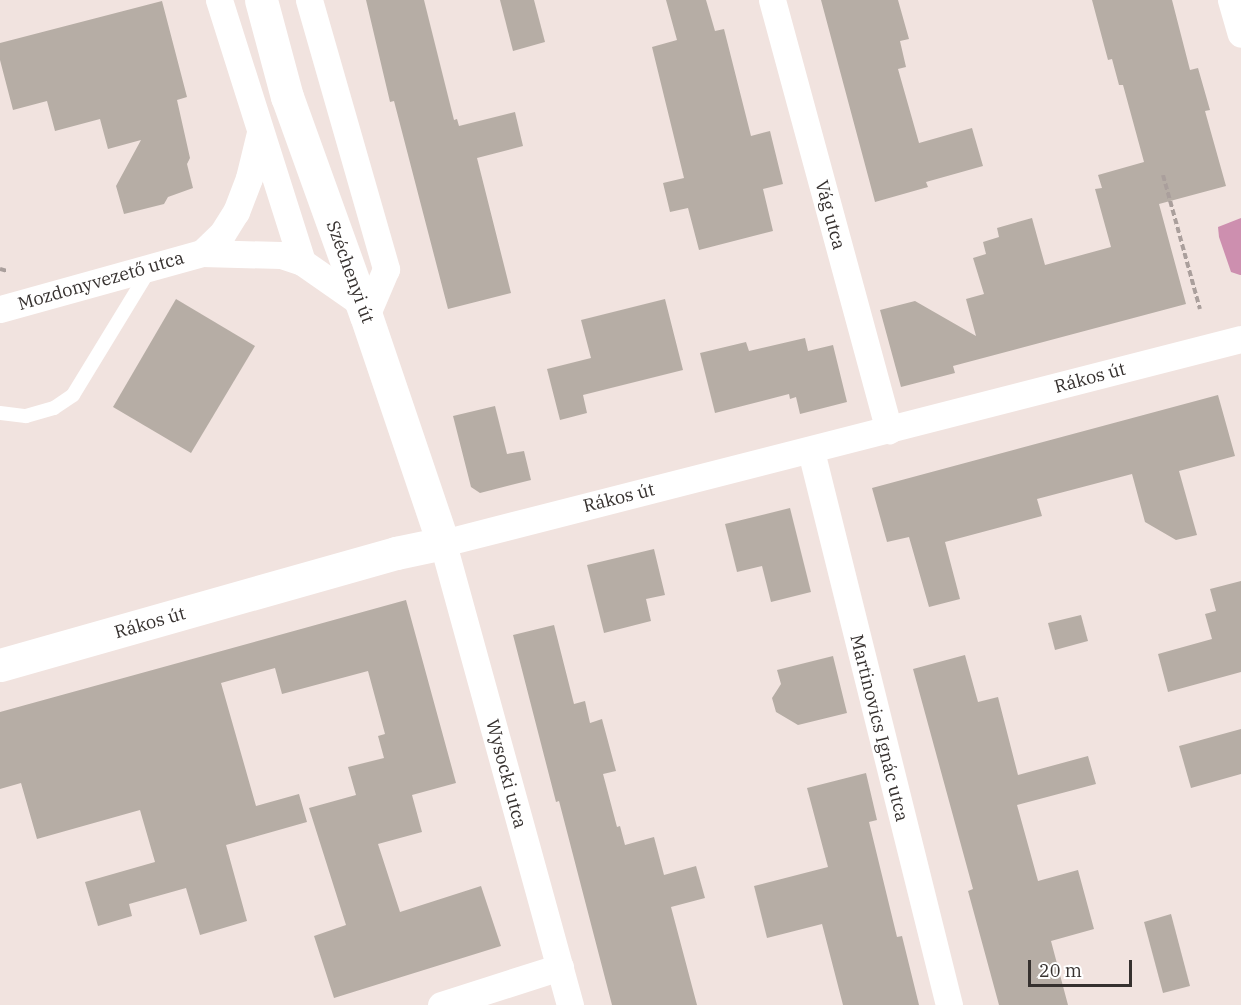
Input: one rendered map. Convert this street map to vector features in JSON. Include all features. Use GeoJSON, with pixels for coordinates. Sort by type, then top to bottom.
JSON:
{"type":"FeatureCollection","features":[{"type":"Feature","properties":{"kind":"street"},"geometry":{"type":"LineString","coordinates":[[219,0],[302,262],[363,310],[386,269],[309,0]]}},
{"type":"Feature","properties":{"kind":"street","name":"Széchenyi út"},"geometry":{"type":"LineString","coordinates":[[261,0],[287,97],[363,310],[442,543]]}},
{"type":"Feature","properties":{"kind":"street","name":"Vág utca"},"geometry":{"type":"LineString","coordinates":[[772,0],[889,430]]}},
{"type":"Feature","properties":{"kind":"street"},"geometry":{"type":"LineString","coordinates":[[1231,0],[1241,34]]}},
{"type":"Feature","properties":{"kind":"street","name":"Mozdonyvezető utca"},"geometry":{"type":"LineString","coordinates":[[202,252],[222,234],[236,212],[249,178],[260,133]]}},
{"type":"Feature","properties":{"kind":"street","name":"Mozdonyvezető utca"},"geometry":{"type":"LineString","coordinates":[[0,309],[202,252],[280,255],[302,262]]}},
{"type":"Feature","properties":{"kind":"street","name":"Rákos út"},"geometry":{"type":"LineString","coordinates":[[0,666],[396,553],[811,451],[1241,339]]}},
{"type":"Feature","properties":{"kind":"street","name":"Martinovics Ignác utca"},"geometry":{"type":"LineString","coordinates":[[811,451],[949,1005]]}},
{"type":"Feature","properties":{"kind":"street","name":"Wysocki utca"},"geometry":{"type":"LineString","coordinates":[[442,543],[570,1005]]}},
{"type":"Feature","properties":{"kind":"street"},"geometry":{"type":"LineString","coordinates":[[441,1005],[560,967]]}},
{"type":"Feature","properties":{"kind":"lane"},"geometry":{"type":"LineString","coordinates":[[0,413],[26,416],[54,408],[73,395],[153,265]]}},
{"type":"Feature","properties":{"kind":"path"},"geometry":{"type":"LineString","coordinates":[[1163,175],[1200,309]]}},
{"type":"Feature","properties":{"kind":"path"},"geometry":{"type":"LineString","coordinates":[[0,269],[7,271]]}},
{"type":"Feature","properties":{"kind":"shaded area"},"geometry":{"type":"Polygon","coordinates":[[[1241,218],[1240,275],[1231,272],[1219,237],[1218,227],[1241,218]]]}},
{"type":"Feature","properties":{"kind":"building"},"geometry":{"type":"Polygon","coordinates":[[[366,0],[424,0],[454,120],[457,119],[459,126],[515,112],[523,146],[477,158],[511,293],[448,309],[394,101],[390,102],[366,0]]]}},
{"type":"Feature","properties":{"kind":"building"},"geometry":{"type":"Polygon","coordinates":[[[500,0],[534,0],[545,42],[513,51],[500,0]]]}},
{"type":"Feature","properties":{"kind":"building"},"geometry":{"type":"Polygon","coordinates":[[[666,0],[706,0],[715,31],[724,29],[751,136],[770,131],[783,184],[763,189],[773,231],[699,250],[688,208],[670,212],[663,183],[684,178],[652,47],[677,40],[666,0]]]}},
{"type":"Feature","properties":{"kind":"building"},"geometry":{"type":"Polygon","coordinates":[[[821,0],[898,0],[909,39],[900,41],[906,67],[898,69],[919,143],[972,128],[983,166],[926,182],[928,187],[875,202],[821,0]]]}},
{"type":"Feature","properties":{"kind":"building"},"geometry":{"type":"Polygon","coordinates":[[[1092,0],[1172,0],[1190,70],[1198,68],[1210,110],[1205,111],[1226,186],[1159,204],[1186,304],[953,366],[955,373],[901,387],[880,310],[915,301],[976,336],[966,299],[984,294],[973,258],[986,254],[983,242],[999,237],[997,228],[1032,218],[1045,265],[1111,247],[1095,189],[1102,188],[1098,175],[1144,162],[1123,85],[1119,85],[1112,59],[1108,60],[1092,0]]]}},
{"type":"Feature","properties":{"kind":"building"},"geometry":{"type":"Polygon","coordinates":[[[162,1],[187,97],[177,100],[190,158],[187,164],[193,188],[168,197],[164,204],[124,214],[116,186],[141,140],[108,149],[100,119],[55,131],[47,101],[13,110],[0,60],[0,43],[162,1]]]}},
{"type":"Feature","properties":{"kind":"building"},"geometry":{"type":"Polygon","coordinates":[[[176,299],[255,346],[191,453],[113,407],[176,299]]]}},
{"type":"Feature","properties":{"kind":"building"},"geometry":{"type":"Polygon","coordinates":[[[665,299],[683,370],[583,395],[587,413],[560,420],[547,369],[591,358],[581,320],[665,299]]]}},
{"type":"Feature","properties":{"kind":"building"},"geometry":{"type":"Polygon","coordinates":[[[805,338],[808,351],[833,345],[847,402],[800,414],[796,397],[790,399],[789,394],[715,413],[700,353],[746,342],[749,351],[805,338]]]}},
{"type":"Feature","properties":{"kind":"building"},"geometry":{"type":"Polygon","coordinates":[[[1218,395],[1235,456],[1179,471],[1197,535],[1176,540],[1145,522],[1132,474],[1037,499],[1042,516],[945,542],[960,599],[929,607],[909,537],[887,542],[872,488],[1218,395]]]}},
{"type":"Feature","properties":{"kind":"building"},"geometry":{"type":"Polygon","coordinates":[[[495,406],[507,454],[524,451],[531,480],[480,493],[471,487],[453,416],[495,406]]]}},
{"type":"Feature","properties":{"kind":"building"},"geometry":{"type":"Polygon","coordinates":[[[790,508],[811,592],[771,602],[762,566],[737,572],[725,524],[790,508]]]}},
{"type":"Feature","properties":{"kind":"building"},"geometry":{"type":"Polygon","coordinates":[[[654,549],[665,595],[646,599],[651,621],[604,633],[587,565],[654,549]]]}},
{"type":"Feature","properties":{"kind":"building"},"geometry":{"type":"Polygon","coordinates":[[[1241,581],[1241,672],[1168,692],[1158,654],[1212,639],[1205,614],[1216,611],[1210,589],[1241,581]]]}},
{"type":"Feature","properties":{"kind":"building"},"geometry":{"type":"Polygon","coordinates":[[[406,600],[456,783],[412,795],[422,832],[378,844],[400,912],[481,886],[501,946],[334,998],[314,936],[346,925],[309,808],[356,795],[348,767],[384,758],[378,736],[385,734],[368,671],[282,694],[275,668],[221,683],[256,806],[299,794],[307,822],[226,845],[247,921],[200,935],[186,888],[129,904],[132,916],[98,926],[85,882],[155,862],[140,810],[37,839],[21,783],[0,789],[0,712],[406,600]]]}},
{"type":"Feature","properties":{"kind":"building"},"geometry":{"type":"Polygon","coordinates":[[[1081,615],[1088,641],[1055,650],[1048,623],[1081,615]]]}},
{"type":"Feature","properties":{"kind":"building"},"geometry":{"type":"Polygon","coordinates":[[[554,625],[574,704],[585,701],[590,723],[602,719],[616,771],[603,774],[617,827],[620,826],[625,845],[654,837],[664,875],[696,866],[705,898],[671,907],[697,1005],[612,1005],[513,635],[554,625]]]}},
{"type":"Feature","properties":{"kind":"building"},"geometry":{"type":"Polygon","coordinates":[[[965,655],[978,702],[998,697],[1018,775],[1088,756],[1096,784],[1017,805],[1038,881],[1078,870],[1094,929],[1051,941],[1068,1005],[999,1005],[968,891],[973,889],[913,669],[965,655]]]}},
{"type":"Feature","properties":{"kind":"building"},"geometry":{"type":"Polygon","coordinates":[[[833,656],[847,713],[798,725],[776,712],[772,698],[781,684],[777,670],[833,656]]]}},
{"type":"Feature","properties":{"kind":"building"},"geometry":{"type":"Polygon","coordinates":[[[1241,729],[1241,774],[1191,788],[1179,746],[1241,729]]]}},
{"type":"Feature","properties":{"kind":"building"},"geometry":{"type":"Polygon","coordinates":[[[866,773],[877,820],[869,822],[897,937],[902,936],[919,1005],[843,1005],[822,924],[767,938],[754,886],[828,867],[807,788],[866,773]]]}},
{"type":"Feature","properties":{"kind":"building"},"geometry":{"type":"Polygon","coordinates":[[[1171,914],[1190,986],[1163,993],[1144,922],[1171,914]]]}}]}
